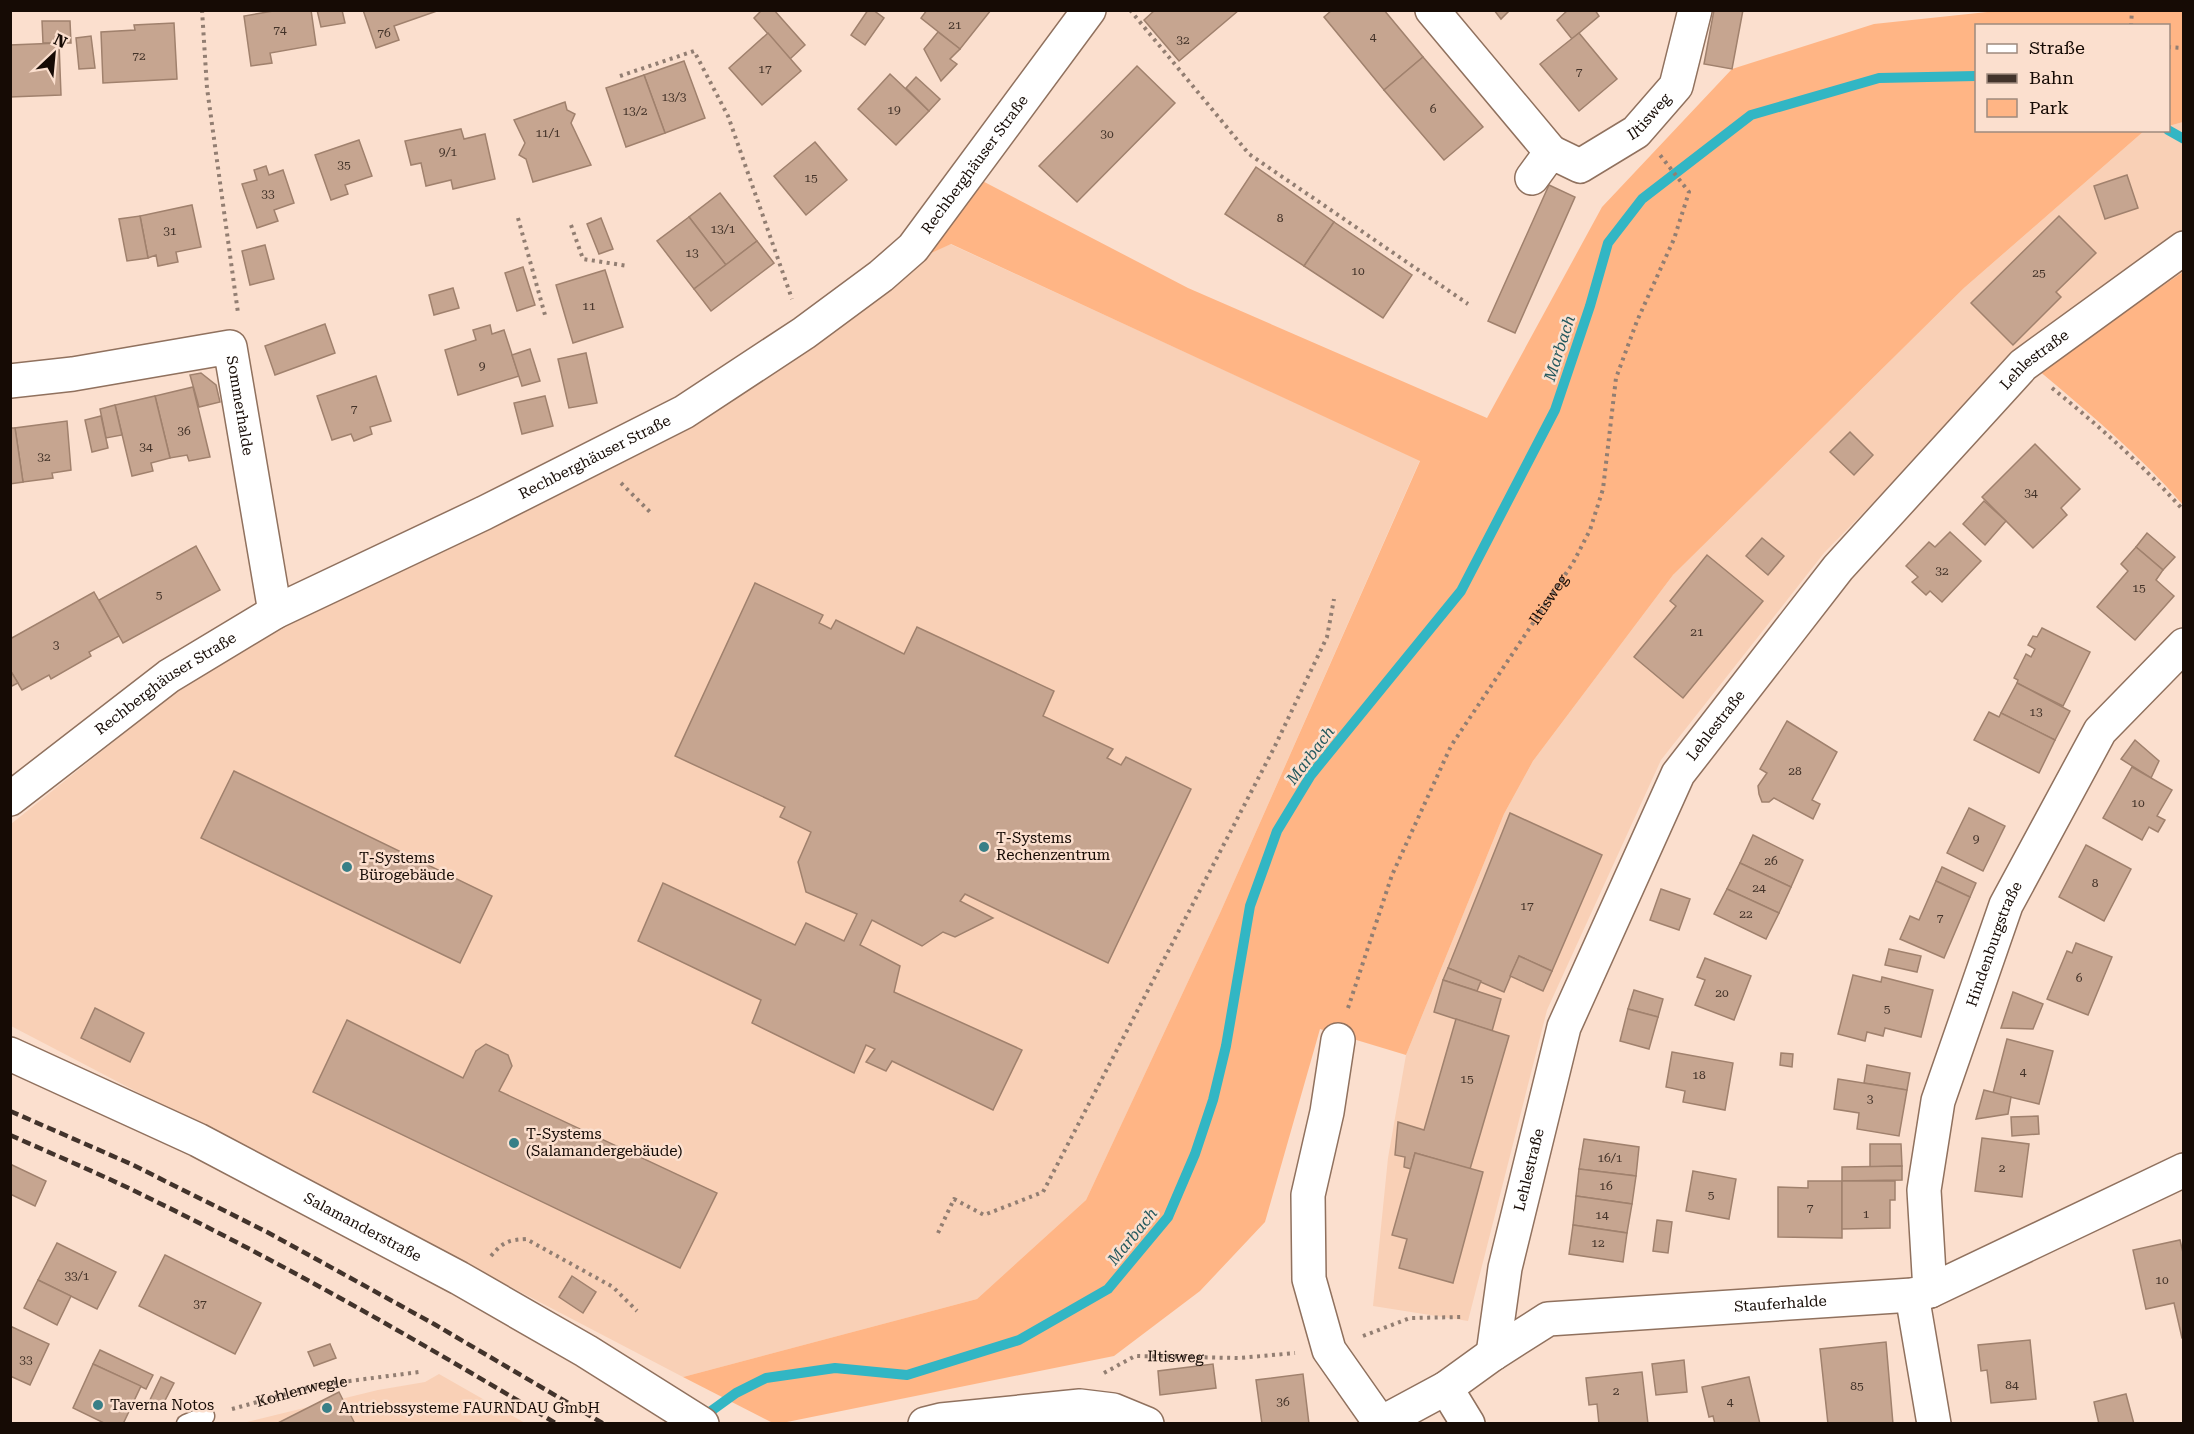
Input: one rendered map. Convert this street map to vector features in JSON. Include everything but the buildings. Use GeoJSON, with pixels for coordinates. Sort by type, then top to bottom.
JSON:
{"type":"FeatureCollection","features":[{"type":"Feature","properties":{"kind":"street","name":"Rechberghäuser Straße"},"geometry":{"type":"LineString","coordinates":[[10,799],[169,676],[275,612],[484,513],[684,412],[804,333],[881,276],[913,248],[1089,10]]}},
{"type":"Feature","properties":{"kind":"street","name":"Iltisweg"},"geometry":{"type":"LineString","coordinates":[[1432,10],[1551,152],[1580,166],[1636,132],[1676,86],[1695,10]]}},
{"type":"Feature","properties":{"kind":"street"},"geometry":{"type":"LineString","coordinates":[[1532,178],[1551,152]]}},
{"type":"Feature","properties":{"kind":"street","name":"Lehlestraße"},"geometry":{"type":"LineString","coordinates":[[1493,1354],[1505,1268],[1564,1027],[1678,774],[1838,568],[2023,365],[2184,248]]}},
{"type":"Feature","properties":{"kind":"street","name":"Sommerhalde"},"geometry":{"type":"LineString","coordinates":[[10,381],[73,374],[230,346],[275,612]]}},
{"type":"Feature","properties":{"kind":"street","name":"Hindenburgstraße"},"geometry":{"type":"LineString","coordinates":[[1934,1424],[1921,1293],[1924,1190],[1938,1101],[2006,905],[2100,731],[2184,645]]}},
{"type":"Feature","properties":{"kind":"street"},"geometry":{"type":"LineString","coordinates":[[1338,1040],[1327,1112],[1308,1195],[1309,1279],[1329,1350],[1381,1423]]}},
{"type":"Feature","properties":{"kind":"street","name":"Salamanderstraße"},"geometry":{"type":"LineString","coordinates":[[10,1054],[206,1144],[488,1294],[586,1351],[702,1424]]}},
{"type":"Feature","properties":{"kind":"street","name":"Stauferhalde"},"geometry":{"type":"LineString","coordinates":[[1381,1423],[1446,1388],[1548,1318],[1921,1293],[2184,1170]]}},
{"type":"Feature","properties":{"kind":"street"},"geometry":{"type":"LineString","coordinates":[[1446,1388],[1468,1424]]}},
{"type":"Feature","properties":{"kind":"street"},"geometry":{"type":"LineString","coordinates":[[925,1424],[952,1419],[1080,1406],[1113,1410],[1147,1424]]}},
{"type":"Feature","properties":{"kind":"lane"},"geometry":{"type":"LineString","coordinates":[[186,1424],[205,1416]]}},
{"type":"Feature","properties":{"kind":"path"},"geometry":{"type":"LineString","coordinates":[[202,10],[207,88],[240,328],[230,346]]}},
{"type":"Feature","properties":{"kind":"path"},"geometry":{"type":"LineString","coordinates":[[1130,10],[1249,154],[1468,304]]}},
{"type":"Feature","properties":{"kind":"path"},"geometry":{"type":"LineString","coordinates":[[620,76],[694,51],[728,116],[804,333]]}},
{"type":"Feature","properties":{"kind":"path","name":"Iltisweg"},"geometry":{"type":"LineString","coordinates":[[1338,1040],[1392,875],[1451,746],[1573,563],[1590,530],[1603,489],[1616,378],[1637,321],[1674,239],[1689,192],[1655,148]]}},
{"type":"Feature","properties":{"kind":"path"},"geometry":{"type":"LineString","coordinates":[[518,219],[545,315]]}},
{"type":"Feature","properties":{"kind":"path"},"geometry":{"type":"LineString","coordinates":[[571,225],[583,259],[628,266]]}},
{"type":"Feature","properties":{"kind":"path"},"geometry":{"type":"LineString","coordinates":[[2023,365],[2103,430],[2152,475],[2184,511]]}},
{"type":"Feature","properties":{"kind":"path"},"geometry":{"type":"LineString","coordinates":[[595,457],[652,514]]}},
{"type":"Feature","properties":{"kind":"path"},"geometry":{"type":"LineString","coordinates":[[938,1233],[954,1199],[984,1215],[1043,1192],[1274,748],[1327,637],[1334,599]]}},
{"type":"Feature","properties":{"kind":"path"},"geometry":{"type":"LineString","coordinates":[[488,1262],[501,1245],[510,1240],[526,1239],[613,1287],[637,1311]]}},
{"type":"Feature","properties":{"kind":"path","name":"Iltisweg"},"geometry":{"type":"LineString","coordinates":[[1096,1378],[1135,1356],[1239,1358],[1329,1350],[1410,1318],[1498,1316]]}},
{"type":"Feature","properties":{"kind":"path","name":"Kohlenwegle"},"geometry":{"type":"LineString","coordinates":[[205,1416],[319,1385],[419,1372]]}},
{"type":"Feature","properties":{"kind":"shaded area"},"geometry":{"type":"Polygon","coordinates":[[[2183,122],[2183,272],[2038,370],[2017,356],[1824,553],[1661,760],[1547,1010],[1468,1321],[1373,1306],[1388,1158],[1406,1055],[1504,814],[1533,761],[1673,575],[1964,288],[2143,132],[2170,132],[2170,126],[2183,122]]]}},
{"type":"Feature","properties":{"kind":"shaded area"},"geometry":{"type":"Polygon","coordinates":[[[950,244],[1420,460],[1220,913],[1086,1200],[977,1299],[683,1377],[11,1026],[11,824],[275,612],[595,457],[881,276],[950,244]]]}},
{"type":"Feature","properties":{"kind":"shaded area"},"geometry":{"type":"Polygon","coordinates":[[[439,1374],[525,1423],[239,1424],[378,1390],[425,1382],[439,1374]]]}},
{"type":"Feature","properties":{"kind":"green space"},"geometry":{"type":"Polygon","coordinates":[[[2006,10],[2183,11],[2183,122],[2170,126],[2170,24],[1975,24],[1975,132],[2143,132],[1964,288],[1673,575],[1533,761],[1504,814],[1406,1055],[1320,1029],[1265,1222],[1200,1291],[1114,1356],[782,1423],[773,1423],[683,1377],[977,1299],[1086,1200],[1220,913],[1420,461],[951,244],[881,276],[969,174],[1188,288],[1487,418],[1602,207],[1732,69],[1874,24],[2006,10]]]}},
{"type":"Feature","properties":{"kind":"green space"},"geometry":{"type":"Polygon","coordinates":[[[2183,272],[2183,505],[2132,452],[2038,370],[2183,272]]]}},
{"type":"Feature","properties":{"kind":"waterway","name":"Marbach"},"geometry":{"type":"LineString","coordinates":[[700,1419],[736,1393],[766,1378],[835,1368],[907,1375],[1019,1340],[1108,1289],[1168,1217],[1195,1154],[1213,1100],[1226,1046],[1250,906],[1277,831],[1311,775],[1461,591],[1555,410],[1590,306],[1608,243],[1642,199],[1751,115],[1879,78],[1975,76]]}},
{"type":"Feature","properties":{"kind":"waterway","name":"Marbach"},"geometry":{"type":"LineString","coordinates":[[2170,131],[2184,139]]}},
{"type":"Feature","properties":{"kind":"railway"},"geometry":{"type":"LineString","coordinates":[[10,1111],[131,1164],[267,1232],[434,1324],[604,1424]]}},
{"type":"Feature","properties":{"kind":"railway"},"geometry":{"type":"LineString","coordinates":[[10,1135],[99,1174],[203,1225],[407,1336],[557,1424]]}},
{"type":"Feature","properties":{"kind":"place","name":"T-Systems Rechenzentrum"},"geometry":{"type":"Point","coordinates":[984,847]}},
{"type":"Feature","properties":{"kind":"place","name":"T-Systems Bürogebäude"},"geometry":{"type":"Point","coordinates":[347,867]}},
{"type":"Feature","properties":{"kind":"place","name":"T-Systems (Salamandergebäude)"},"geometry":{"type":"Point","coordinates":[514,1143]}},
{"type":"Feature","properties":{"kind":"place","name":"Taverna Notos"},"geometry":{"type":"Point","coordinates":[98,1405]}},
{"type":"Feature","properties":{"kind":"place","name":"Antriebssysteme FAURNDAU GmbH"},"geometry":{"type":"Point","coordinates":[327,1408]}}]}
